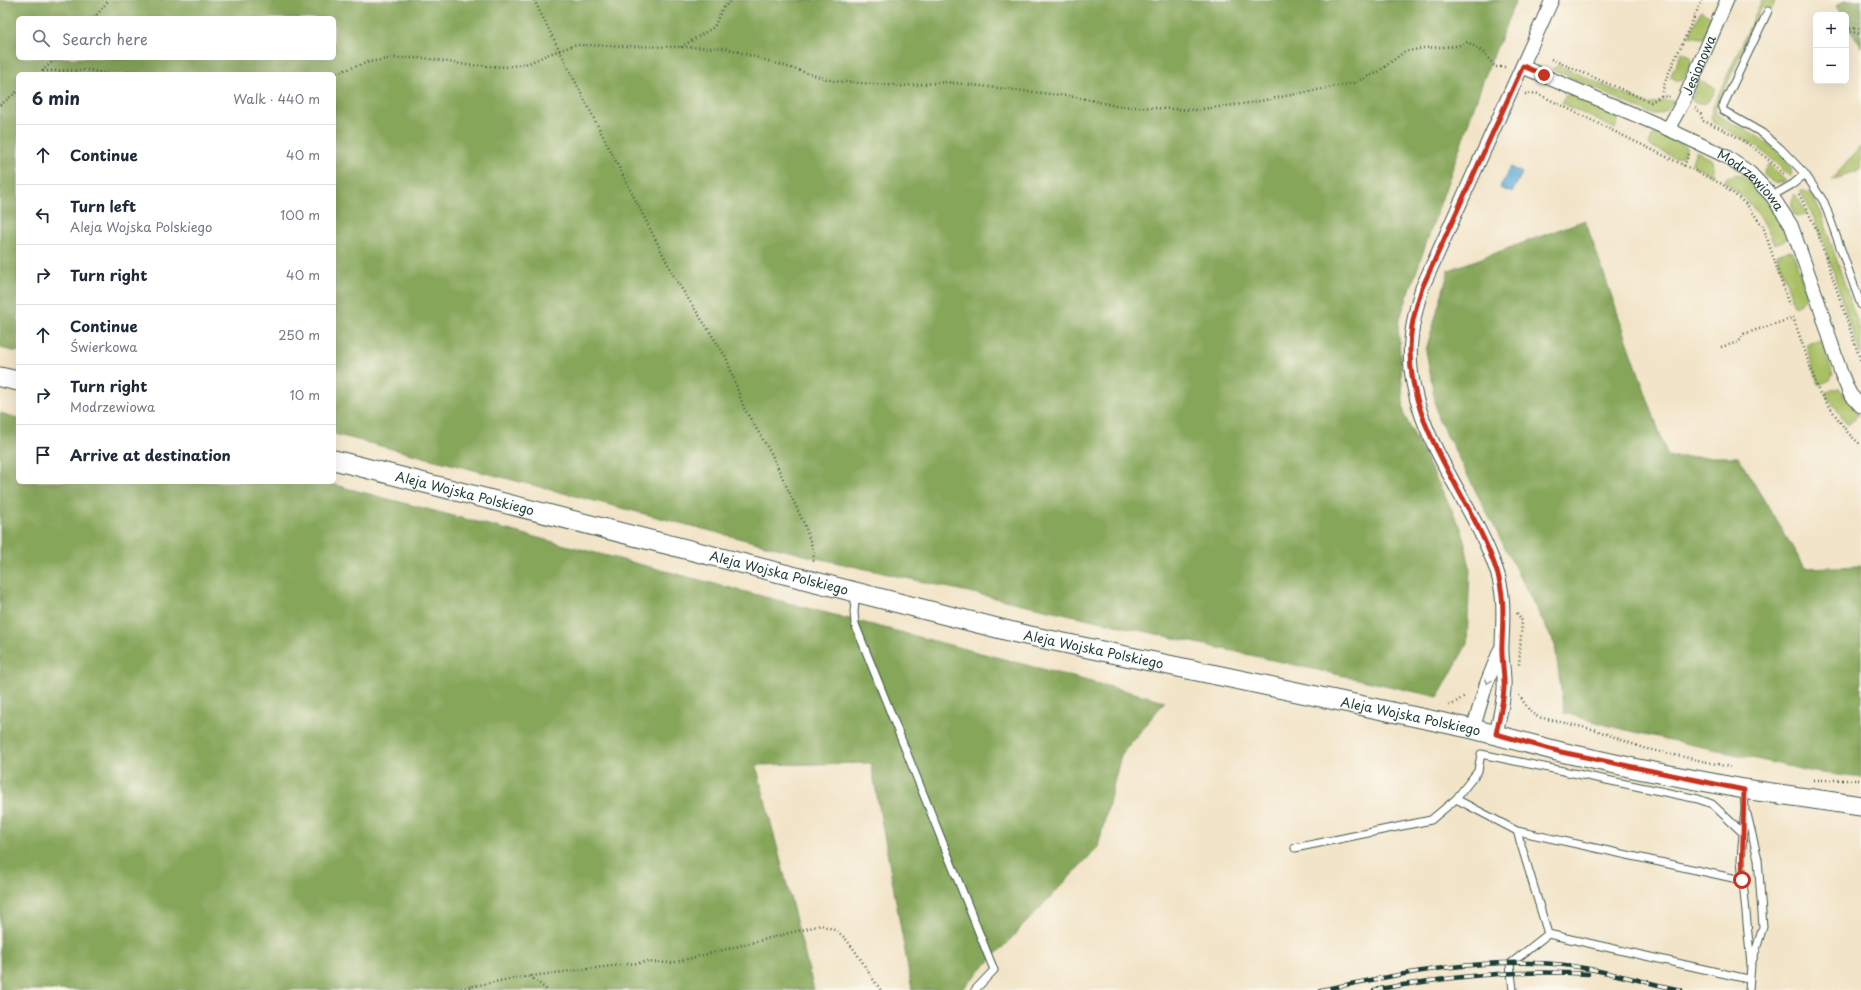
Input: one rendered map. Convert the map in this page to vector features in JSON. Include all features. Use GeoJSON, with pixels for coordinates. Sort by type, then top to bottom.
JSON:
{"type":"FeatureCollection","features":[{"type":"Feature","properties":{"kind":"main road"},"geometry":{"type":"LineString","coordinates":[[0,377],[16,381]]}},
{"type":"Feature","properties":{"kind":"main road","name":"Aleja Wojska Polskiego"},"geometry":{"type":"LineString","coordinates":[[336,461],[1021,634],[1473,728],[1744,799],[1861,806]]}},
{"type":"Feature","properties":{"kind":"street"},"geometry":{"type":"LineString","coordinates":[[1496,734],[1504,689],[1502,645],[1504,622],[1502,596],[1497,570],[1475,522],[1431,438],[1419,408],[1413,388],[1410,368],[1410,347],[1412,327],[1422,288],[1552,0]]}},
{"type":"Feature","properties":{"kind":"street","name":"Jesionowa"},"geometry":{"type":"LineString","coordinates":[[1668,129],[1683,102],[1727,0]]}},
{"type":"Feature","properties":{"kind":"street","name":"Modrzewiowa"},"geometry":{"type":"LineString","coordinates":[[1523,66],[1668,129],[1725,156],[1750,173],[1772,196],[1791,225],[1814,288],[1841,373],[1850,394],[1861,406]]}},
{"type":"Feature","properties":{"kind":"street"},"geometry":{"type":"LineString","coordinates":[[1473,728],[1486,685],[1502,645]]}},
{"type":"Feature","properties":{"kind":"lane"},"geometry":{"type":"LineString","coordinates":[[1768,11],[1722,108],[1724,112],[1751,127],[1771,141],[1805,174],[1824,202],[1861,306]]}},
{"type":"Feature","properties":{"kind":"lane"},"geometry":{"type":"LineString","coordinates":[[1772,196],[1793,184],[1805,174]]}},
{"type":"Feature","properties":{"kind":"lane"},"geometry":{"type":"LineString","coordinates":[[856,592],[854,612],[855,624],[994,970],[975,990]]}},
{"type":"Feature","properties":{"kind":"lane"},"geometry":{"type":"LineString","coordinates":[[1296,848],[1431,820],[1456,799],[1478,771],[1481,754],[1698,799],[1712,804],[1743,833]]}},
{"type":"Feature","properties":{"kind":"lane"},"geometry":{"type":"LineString","coordinates":[[1456,799],[1517,831],[1742,880]]}},
{"type":"Feature","properties":{"kind":"lane"},"geometry":{"type":"LineString","coordinates":[[1744,799],[1742,880],[1751,965]]}},
{"type":"Feature","properties":{"kind":"lane"},"geometry":{"type":"LineString","coordinates":[[1744,799],[1758,859],[1763,927],[1751,965],[1748,979],[1749,990]]}},
{"type":"Feature","properties":{"kind":"lane"},"geometry":{"type":"LineString","coordinates":[[1517,831],[1548,934]]}},
{"type":"Feature","properties":{"kind":"lane"},"geometry":{"type":"LineString","coordinates":[[1548,934],[1748,979]]}},
{"type":"Feature","properties":{"kind":"lane"},"geometry":{"type":"LineString","coordinates":[[1513,990],[1510,964],[1548,934]]}},
{"type":"Feature","properties":{"kind":"path"},"geometry":{"type":"LineString","coordinates":[[96,16],[109,0]]}},
{"type":"Feature","properties":{"kind":"path"},"geometry":{"type":"LineString","coordinates":[[534,0],[676,280],[726,357],[744,408],[771,453],[805,526],[814,553],[813,565],[808,580]]}},
{"type":"Feature","properties":{"kind":"path"},"geometry":{"type":"LineString","coordinates":[[681,48],[714,27],[722,9],[732,0]]}},
{"type":"Feature","properties":{"kind":"path"},"geometry":{"type":"LineString","coordinates":[[1661,96],[1666,79],[1702,0]]}},
{"type":"Feature","properties":{"kind":"path"},"geometry":{"type":"LineString","coordinates":[[1849,30],[1861,28]]}},
{"type":"Feature","properties":{"kind":"path"},"geometry":{"type":"LineString","coordinates":[[1849,31],[1861,34]]}},
{"type":"Feature","properties":{"kind":"path"},"geometry":{"type":"LineString","coordinates":[[336,73],[369,62],[393,58],[424,58],[467,65],[506,67],[528,63],[575,45],[726,48],[833,81],[902,86],[946,82],[1076,97],[1116,106],[1195,110],[1250,103],[1353,83],[1378,72],[1404,52],[1424,48],[1458,46],[1468,42],[1484,53],[1495,67],[1523,66]]}},
{"type":"Feature","properties":{"kind":"path"},"geometry":{"type":"LineString","coordinates":[[1551,59],[1651,102],[1661,96],[1676,98]]}},
{"type":"Feature","properties":{"kind":"path"},"geometry":{"type":"LineString","coordinates":[[43,71],[54,60]]}},
{"type":"Feature","properties":{"kind":"path"},"geometry":{"type":"LineString","coordinates":[[43,71],[88,70],[98,72]]}},
{"type":"Feature","properties":{"kind":"path"},"geometry":{"type":"LineString","coordinates":[[0,105],[16,93]]}},
{"type":"Feature","properties":{"kind":"path"},"geometry":{"type":"LineString","coordinates":[[1523,94],[1536,93],[1722,184],[1738,196],[1755,214],[1768,237],[1790,308]]}},
{"type":"Feature","properties":{"kind":"path"},"geometry":{"type":"LineString","coordinates":[[1684,166],[1692,148]]}},
{"type":"Feature","properties":{"kind":"path"},"geometry":{"type":"LineString","coordinates":[[1720,347],[1739,342],[1744,334],[1793,318],[1819,392],[1848,433],[1861,445]]}},
{"type":"Feature","properties":{"kind":"path"},"geometry":{"type":"LineString","coordinates":[[1447,706],[1466,697],[1468,691]]}},
{"type":"Feature","properties":{"kind":"path"},"geometry":{"type":"LineString","coordinates":[[1517,691],[1531,714],[1538,717],[1596,730],[1643,748],[1734,768]]}},
{"type":"Feature","properties":{"kind":"path"},"geometry":{"type":"LineString","coordinates":[[1809,781],[1861,780]]}},
{"type":"Feature","properties":{"kind":"path"},"geometry":{"type":"LineString","coordinates":[[453,990],[530,976],[645,962],[672,963],[732,949],[821,925],[838,932],[851,946],[872,979],[881,990]]}},
{"type":"Feature","properties":{"kind":"path"},"geometry":{"type":"LineString","coordinates":[[530,976],[547,990]]}},
{"type":"Feature","properties":{"kind":"green space"},"geometry":{"type":"Polygon","coordinates":[[[0,0],[1516,0],[1483,81],[1398,324],[1404,415],[1462,530],[1470,568],[1467,644],[1438,697],[812,557],[336,435],[336,72],[16,72],[16,352],[0,348],[0,0]]]}},
{"type":"Feature","properties":{"kind":"green space"},"geometry":{"type":"Polygon","coordinates":[[[1762,0],[1770,0],[1775,2],[1771,11],[1762,7],[1715,110],[1723,119],[1745,129],[1776,150],[1791,167],[1790,177],[1758,147],[1714,123],[1711,118],[1712,109],[1762,0]]]}},
{"type":"Feature","properties":{"kind":"green space"},"geometry":{"type":"Polygon","coordinates":[[[1845,0],[1861,0],[1861,47],[1849,27],[1849,12],[1839,12],[1836,6],[1845,0]]]}},
{"type":"Feature","properties":{"kind":"green space"},"geometry":{"type":"Polygon","coordinates":[[[1701,11],[1709,15],[1711,20],[1703,38],[1689,36],[1701,11]]]}},
{"type":"Feature","properties":{"kind":"green space"},"geometry":{"type":"Polygon","coordinates":[[[1682,52],[1690,56],[1692,60],[1683,80],[1679,81],[1670,77],[1682,52]]]}},
{"type":"Feature","properties":{"kind":"green space"},"geometry":{"type":"Polygon","coordinates":[[[1558,65],[1646,104],[1653,104],[1667,100],[1674,102],[1663,112],[1657,114],[1649,113],[1552,69],[1558,65]]]}},
{"type":"Feature","properties":{"kind":"green space"},"geometry":{"type":"Polygon","coordinates":[[[1701,82],[1716,88],[1710,100],[1704,103],[1691,100],[1698,84],[1701,82]]]}},
{"type":"Feature","properties":{"kind":"green space"},"geometry":{"type":"Polygon","coordinates":[[[1569,94],[1618,116],[1615,129],[1562,103],[1564,97],[1569,94]]]}},
{"type":"Feature","properties":{"kind":"green space"},"geometry":{"type":"Polygon","coordinates":[[[1656,133],[1687,147],[1683,156],[1675,158],[1649,145],[1652,137],[1656,133]]]}},
{"type":"Feature","properties":{"kind":"green space"},"geometry":{"type":"Polygon","coordinates":[[[1860,147],[1861,170],[1832,180],[1860,147]]]}},
{"type":"Feature","properties":{"kind":"green space"},"geometry":{"type":"Polygon","coordinates":[[[1696,151],[1711,159],[1714,167],[1711,175],[1694,166],[1692,162],[1696,151]]]}},
{"type":"Feature","properties":{"kind":"green space"},"geometry":{"type":"Polygon","coordinates":[[[1769,164],[1786,181],[1780,183],[1774,182],[1764,175],[1764,171],[1769,164]]]}},
{"type":"Feature","properties":{"kind":"green space"},"geometry":{"type":"Polygon","coordinates":[[[1737,174],[1752,184],[1767,201],[1788,238],[1783,242],[1774,245],[1766,226],[1755,209],[1733,188],[1724,182],[1727,177],[1737,174]]]}},
{"type":"Feature","properties":{"kind":"green space"},"geometry":{"type":"Polygon","coordinates":[[[1802,190],[1811,194],[1821,212],[1861,334],[1861,355],[1846,314],[1827,251],[1810,210],[1800,191],[1802,190]]]}},
{"type":"Feature","properties":{"kind":"green space"},"geometry":{"type":"Polygon","coordinates":[[[1795,194],[1807,213],[1798,217],[1795,216],[1792,208],[1792,199],[1795,194]]]}},
{"type":"Feature","properties":{"kind":"green space"},"geometry":{"type":"Polygon","coordinates":[[[1585,220],[1668,457],[1738,457],[1805,568],[1861,566],[1861,778],[1814,772],[1617,728],[1564,713],[1555,645],[1438,418],[1426,350],[1449,270],[1585,220]]]}},
{"type":"Feature","properties":{"kind":"green space"},"geometry":{"type":"Polygon","coordinates":[[[1788,251],[1793,252],[1806,293],[1806,298],[1801,303],[1794,306],[1777,255],[1788,251]]]}},
{"type":"Feature","properties":{"kind":"green space"},"geometry":{"type":"Polygon","coordinates":[[[1817,341],[1822,341],[1833,375],[1830,380],[1819,385],[1806,345],[1817,341]]]}},
{"type":"Feature","properties":{"kind":"green space"},"geometry":{"type":"Polygon","coordinates":[[[1833,389],[1840,389],[1858,415],[1848,425],[1825,393],[1833,389]]]}},
{"type":"Feature","properties":{"kind":"green space"},"geometry":{"type":"Polygon","coordinates":[[[0,413],[16,417],[16,484],[331,484],[1165,701],[1121,755],[1098,847],[962,990],[912,990],[871,763],[756,765],[814,990],[0,990],[0,413]]]}},
{"type":"Feature","properties":{"kind":"water"},"geometry":{"type":"Polygon","coordinates":[[[1510,167],[1522,173],[1512,193],[1500,188],[1510,167]]]}},
{"type":"Feature","properties":{"kind":"railway"},"geometry":{"type":"LineString","coordinates":[[1321,990],[1443,968],[1505,963],[1535,963],[1580,967],[1681,990]]}},
{"type":"Feature","properties":{"kind":"railway"},"geometry":{"type":"LineString","coordinates":[[1374,990],[1427,981],[1480,975],[1507,973],[1588,974]]}},
{"type":"Feature","properties":{"kind":"route"},"geometry":{"type":"LineString","coordinates":[[1544,75],[1523,66],[1422,288],[1416,307],[1410,347],[1410,368],[1413,388],[1419,408],[1431,438],[1475,522],[1497,570],[1502,596],[1504,622],[1502,645],[1504,689],[1496,734],[1561,752],[1744,790],[1745,808],[1741,860],[1742,880]]}}]}
